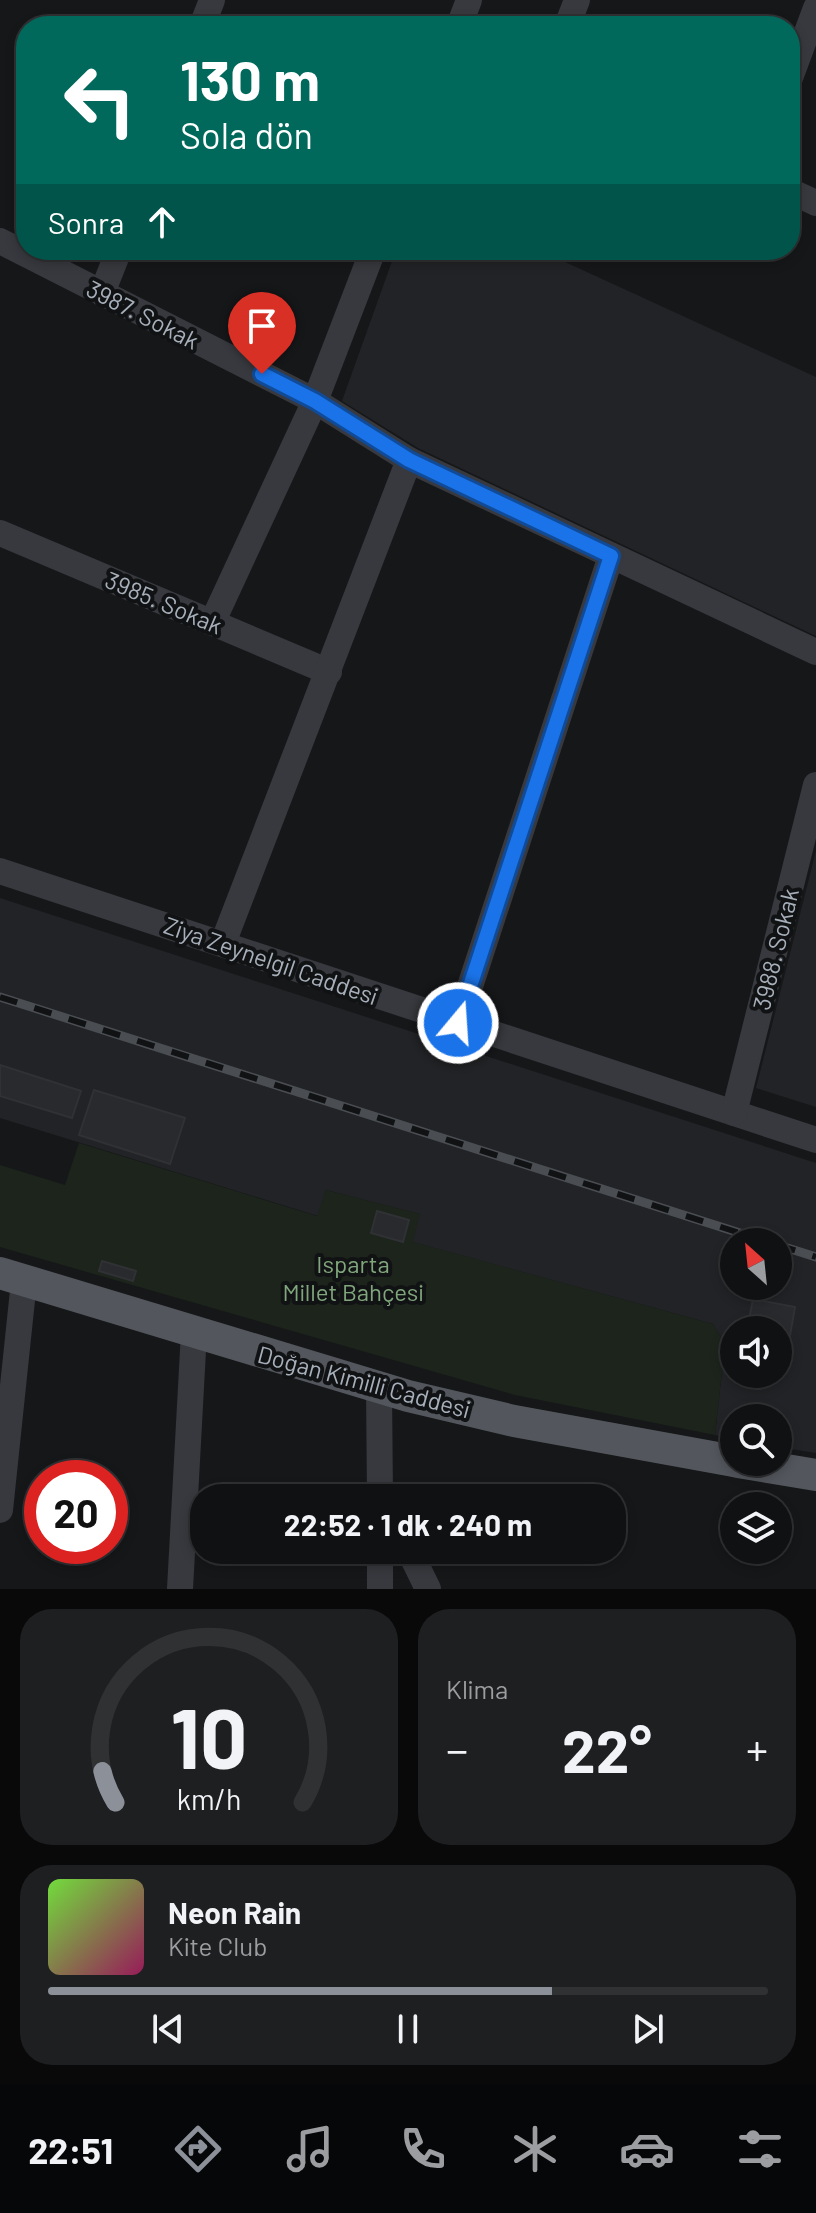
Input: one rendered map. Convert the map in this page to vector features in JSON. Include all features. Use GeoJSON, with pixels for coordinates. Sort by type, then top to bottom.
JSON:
{"type":"FeatureCollection","features":[{"type":"Feature","properties":{"kind":"main road","name":"Doğan Kimilli Caddesi"},"geometry":{"type":"LineString","coordinates":[[12,1277],[379,1388],[514,1421],[720,1459]]}},
{"type":"Feature","properties":{"kind":"main road","name":"Doğan Kimilli Caddesi"},"geometry":{"type":"LineString","coordinates":[[792,1471],[816,1475]]}},
{"type":"Feature","properties":{"kind":"street"},"geometry":{"type":"LineString","coordinates":[[800,51],[816,8]]}},
{"type":"Feature","properties":{"kind":"street","name":"3987. Sokak"},"geometry":{"type":"LineString","coordinates":[[37,260],[315,401],[409,460],[816,652]]}},
{"type":"Feature","properties":{"kind":"street"},"geometry":{"type":"LineString","coordinates":[[102,293],[115,260]]}},
{"type":"Feature","properties":{"kind":"street"},"geometry":{"type":"LineString","coordinates":[[212,623],[315,401],[369,260]]}},
{"type":"Feature","properties":{"kind":"street"},"geometry":{"type":"LineString","coordinates":[[223,943],[409,460]]}},
{"type":"Feature","properties":{"kind":"street","name":"3985. Sokak"},"geometry":{"type":"LineString","coordinates":[[0,533],[329,672]]}},
{"type":"Feature","properties":{"kind":"street"},"geometry":{"type":"LineString","coordinates":[[458,1023],[611,556]]}},
{"type":"Feature","properties":{"kind":"street","name":"3988. Sokak"},"geometry":{"type":"LineString","coordinates":[[734,1113],[816,785]]}},
{"type":"Feature","properties":{"kind":"street","name":"Ziya Zeynelgil Caddesi"},"geometry":{"type":"LineString","coordinates":[[0,871],[816,1140]]}},
{"type":"Feature","properties":{"kind":"street"},"geometry":{"type":"LineString","coordinates":[[0,1510],[12,1277]]}},
{"type":"Feature","properties":{"kind":"street"},"geometry":{"type":"LineString","coordinates":[[180,1589],[194,1332]]}},
{"type":"Feature","properties":{"kind":"street"},"geometry":{"type":"LineString","coordinates":[[379,1388],[381,1484]]}},
{"type":"Feature","properties":{"kind":"street"},"geometry":{"type":"LineString","coordinates":[[380,1564],[380,1589]]}},
{"type":"Feature","properties":{"kind":"street"},"geometry":{"type":"LineString","coordinates":[[416,1564],[428,1589]]}},
{"type":"Feature","properties":{"kind":"shaded area"},"geometry":{"type":"Polygon","coordinates":[[[392,260],[561,260],[816,377],[816,636],[418,448],[342,401],[392,260]]]}},
{"type":"Feature","properties":{"kind":"shaded area"},"geometry":{"type":"Polygon","coordinates":[[[816,851],[816,1107],[756,1088],[816,851]]]}},
{"type":"Feature","properties":{"kind":"shaded area"},"geometry":{"type":"Polygon","coordinates":[[[0,898],[816,1163],[816,1453],[792,1449],[792,1404],[720,1404],[720,1436],[715,1435],[720,1388],[792,1388],[792,1316],[720,1316],[720,1336],[713,1324],[412,1242],[419,1214],[326,1190],[318,1216],[0,1118],[0,898]]]}},
{"type":"Feature","properties":{"kind":"green space","name":"Isparta Millet Bahçesi"},"geometry":{"type":"Polygon","coordinates":[[[79,1143],[317,1216],[326,1190],[420,1214],[413,1242],[713,1324],[720,1336],[720,1388],[715,1435],[515,1395],[0,1247],[0,1165],[65,1185],[79,1143]]]}},
{"type":"Feature","properties":{"kind":"building"},"geometry":{"type":"Polygon","coordinates":[[[0,1065],[81,1091],[72,1118],[0,1096],[0,1065]]]}},
{"type":"Feature","properties":{"kind":"building"},"geometry":{"type":"Polygon","coordinates":[[[94,1090],[185,1118],[170,1164],[79,1135],[94,1090]]]}},
{"type":"Feature","properties":{"kind":"building"},"geometry":{"type":"Polygon","coordinates":[[[377,1211],[409,1220],[403,1242],[371,1233],[377,1211]]]}},
{"type":"Feature","properties":{"kind":"building"},"geometry":{"type":"Polygon","coordinates":[[[102,1261],[136,1271],[133,1281],[99,1271],[102,1261]]]}},
{"type":"Feature","properties":{"kind":"building"},"geometry":{"type":"Polygon","coordinates":[[[753,1300],[795,1307],[792,1324],[792,1316],[750,1316],[753,1300]]]}},
{"type":"Feature","properties":{"kind":"railway"},"geometry":{"type":"LineString","coordinates":[[0,997],[724,1228]]}},
{"type":"Feature","properties":{"kind":"railway"},"geometry":{"type":"LineString","coordinates":[[792,1249],[816,1257]]}},
{"type":"Feature","properties":{"kind":"route"},"geometry":{"type":"LineString","coordinates":[[262,374],[315,401],[409,460],[611,556],[458,1023]]}}]}
